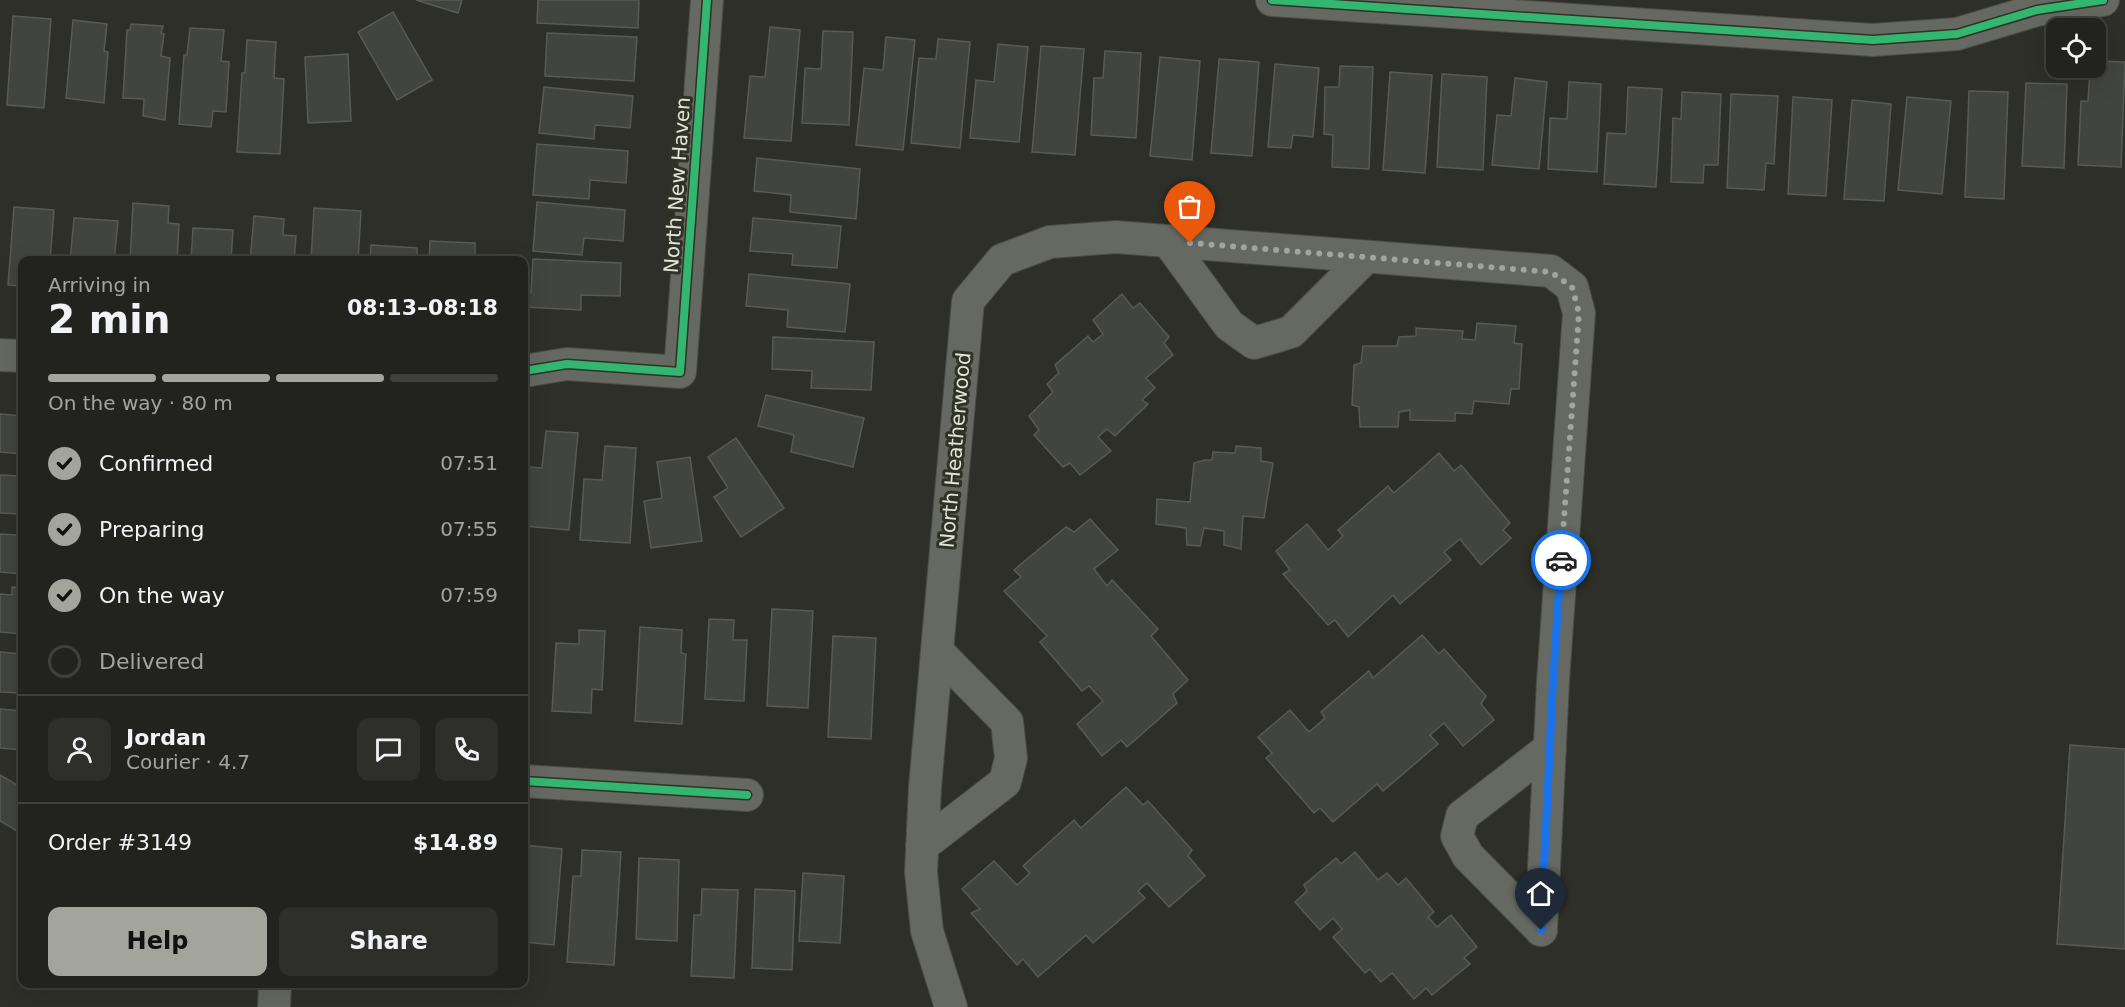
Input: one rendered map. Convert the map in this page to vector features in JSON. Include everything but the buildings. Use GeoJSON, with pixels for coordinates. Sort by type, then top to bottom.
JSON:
{"type":"FeatureCollection","features":[{"type":"Feature","properties":{"kind":"street","name":"North New Haven"},"geometry":{"type":"LineString","coordinates":[[528,370],[567,364],[680,372],[707,0]]}},
{"type":"Feature","properties":{"kind":"street"},"geometry":{"type":"LineString","coordinates":[[1272,0],[1551,9],[1872,40],[1957,34],[2036,5],[2103,0]]}},
{"type":"Feature","properties":{"kind":"street","name":"North Heatherwood"},"geometry":{"type":"LineString","coordinates":[[951,1007],[927,930],[921,872],[925,787],[968,301],[1002,260],[1050,242],[1116,237],[1168,241]]}},
{"type":"Feature","properties":{"kind":"street"},"geometry":{"type":"LineString","coordinates":[[1168,241],[1229,325],[1254,343],[1292,332],[1366,257]]}},
{"type":"Feature","properties":{"kind":"street"},"geometry":{"type":"LineString","coordinates":[[1168,241],[1551,272],[1572,287],[1579,313],[1553,669],[1550,748],[1547,816],[1541,930],[1468,856],[1457,836],[1462,816],[1550,748]]}},
{"type":"Feature","properties":{"kind":"street"},"geometry":{"type":"LineString","coordinates":[[0,355],[18,356]]}},
{"type":"Feature","properties":{"kind":"street"},"geometry":{"type":"LineString","coordinates":[[922,846],[1005,782],[1011,758],[1006,722],[937,651]]}},
{"type":"Feature","properties":{"kind":"street"},"geometry":{"type":"LineString","coordinates":[[528,781],[747,795]]}},
{"type":"Feature","properties":{"kind":"street"},"geometry":{"type":"LineString","coordinates":[[274,1007],[275,988]]}},
{"type":"Feature","properties":{"kind":"cycle path"},"geometry":{"type":"LineString","coordinates":[[528,370],[567,364],[680,372],[707,0]]}},
{"type":"Feature","properties":{"kind":"cycle path"},"geometry":{"type":"LineString","coordinates":[[1272,0],[1873,40],[1957,34],[2037,10],[2103,0]]}},
{"type":"Feature","properties":{"kind":"cycle path"},"geometry":{"type":"LineString","coordinates":[[528,781],[747,795]]}},
{"type":"Feature","properties":{"kind":"way so far"},"geometry":{"type":"LineString","coordinates":[[1190,243],[1551,272],[1572,287],[1579,313],[1561,560]]}},
{"type":"Feature","properties":{"kind":"route"},"geometry":{"type":"LineString","coordinates":[[1541,930],[1561,560]]}}]}
